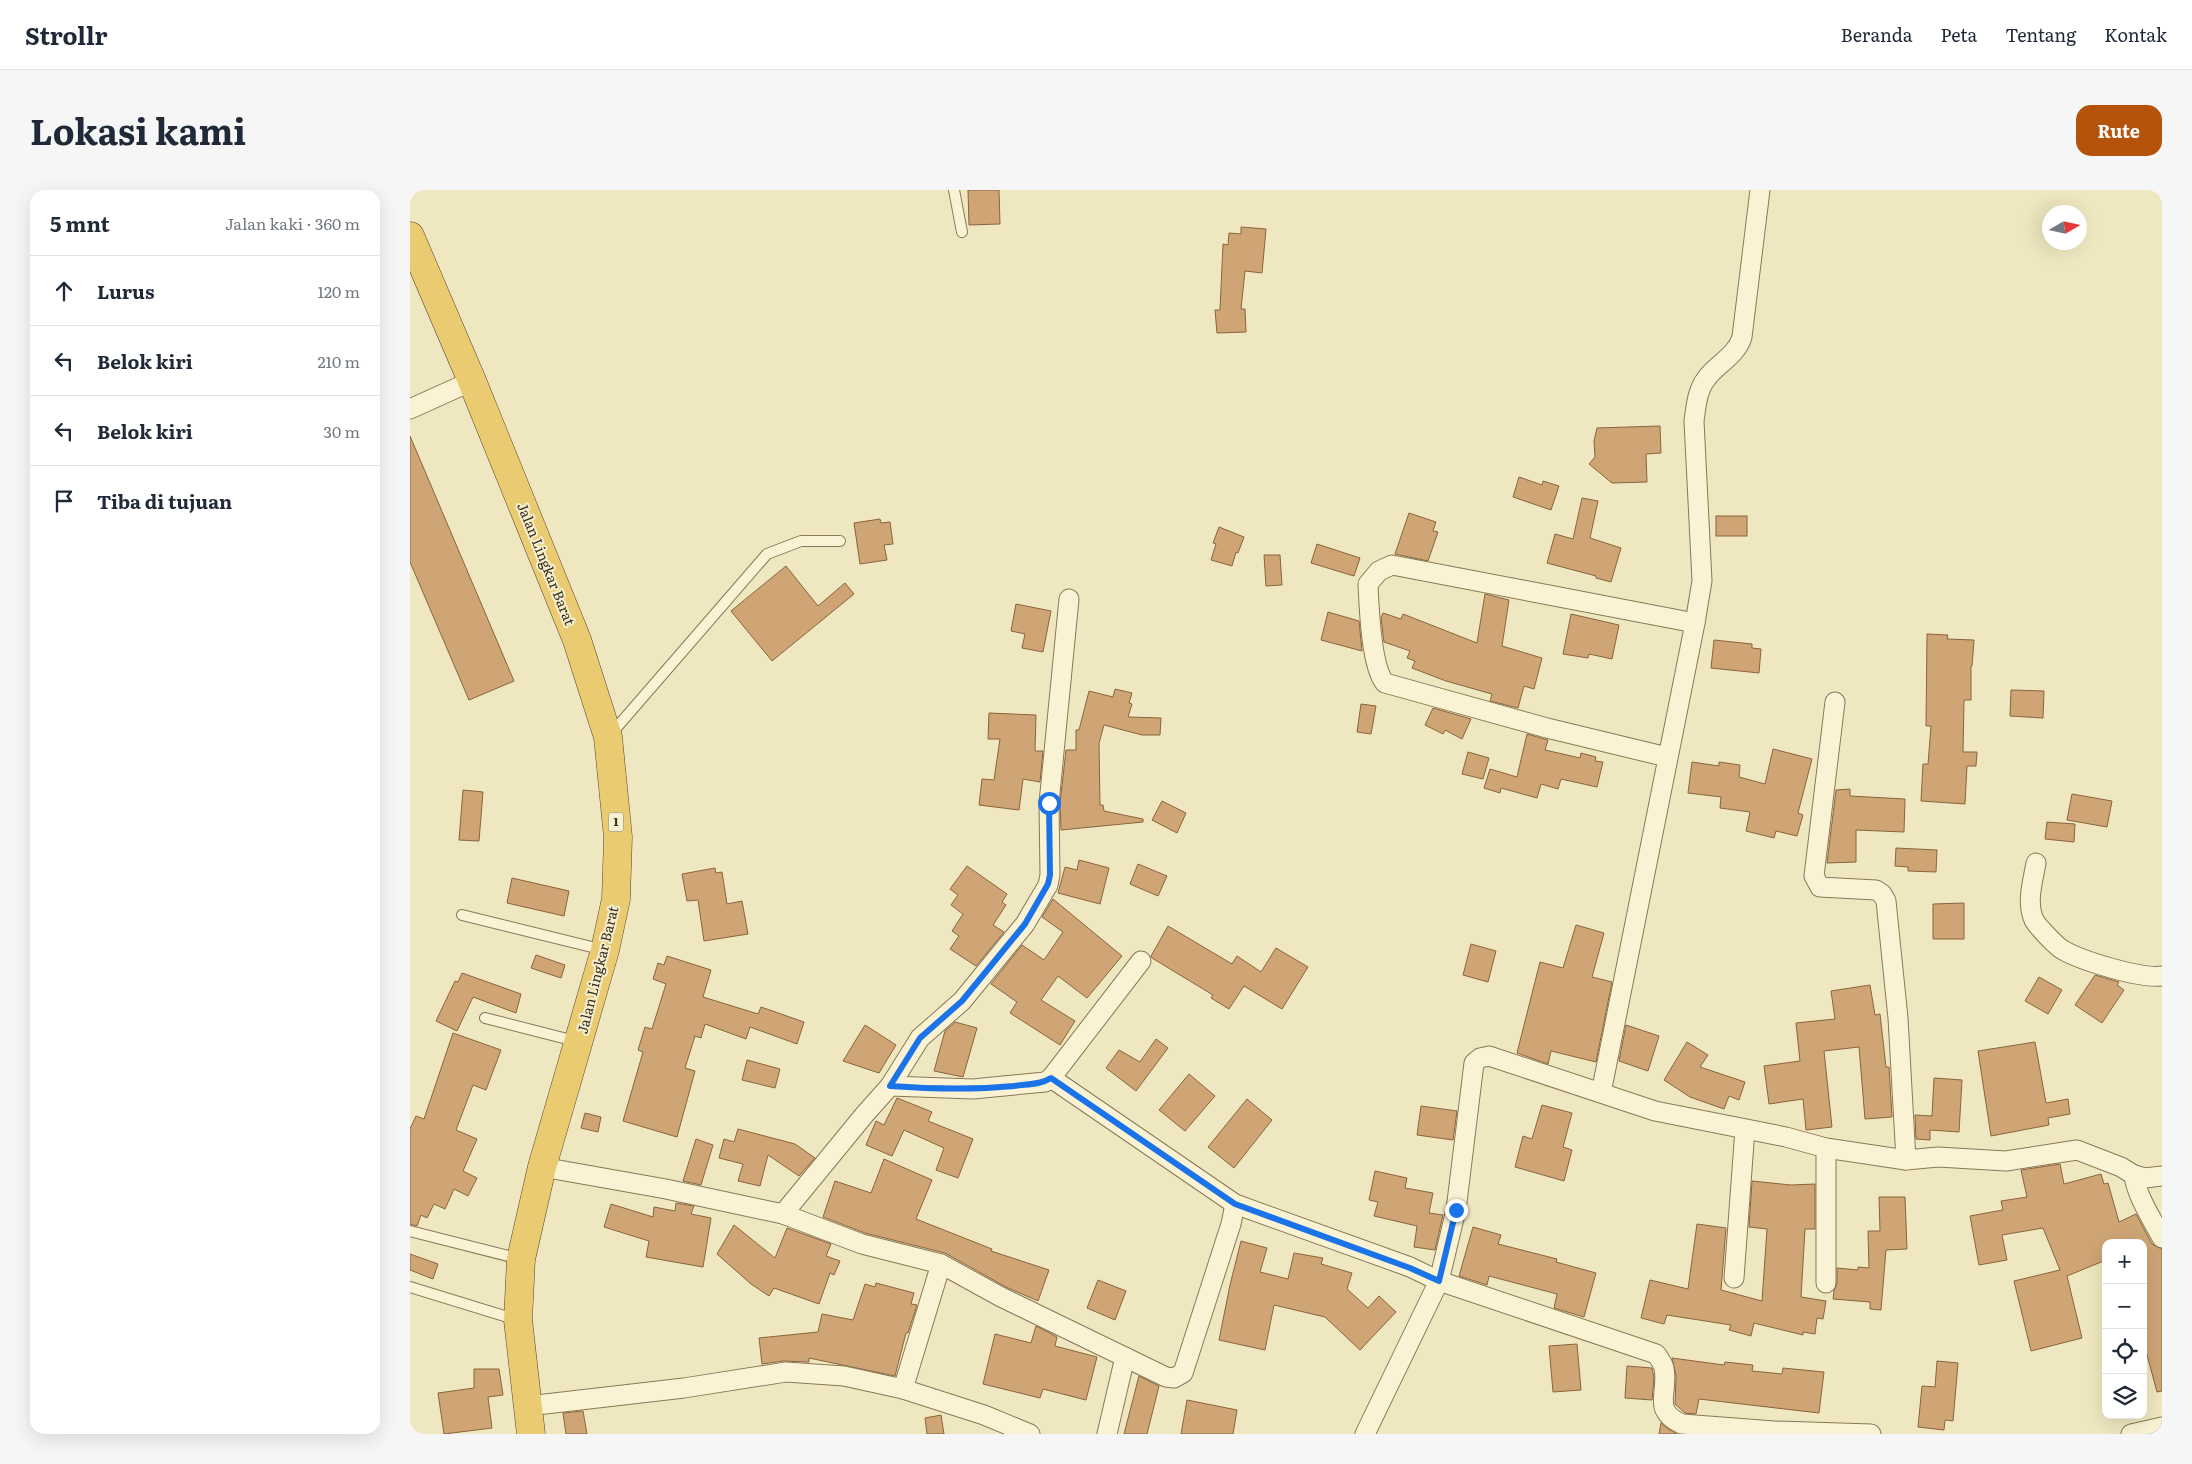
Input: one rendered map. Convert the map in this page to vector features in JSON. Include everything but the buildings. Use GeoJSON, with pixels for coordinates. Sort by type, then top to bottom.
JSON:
{"type":"FeatureCollection","features":[{"type":"Feature","properties":{"kind":"highway","name":"Jalan Lingkar Barat"},"geometry":{"type":"LineString","coordinates":[[412,246],[472,381],[577,640],[608,737],[618,836],[616,899],[605,950],[580,1042],[542,1167],[521,1259],[518,1320],[531,1434]]}},
{"type":"Feature","properties":{"kind":"street"},"geometry":{"type":"LineString","coordinates":[[1601,1092],[1702,581],[1694,421],[1698,395],[1706,380],[1737,348],[1742,337],[1760,190]]}},
{"type":"Feature","properties":{"kind":"street"},"geometry":{"type":"LineString","coordinates":[[410,409],[472,381]]}},
{"type":"Feature","properties":{"kind":"street"},"geometry":{"type":"LineString","coordinates":[[1668,758],[1546,728],[1385,683],[1378,671],[1370,620],[1368,584],[1379,571],[1392,565],[1695,623]]}},
{"type":"Feature","properties":{"kind":"street"},"geometry":{"type":"LineString","coordinates":[[783,1214],[890,1086],[920,1038],[962,1001],[1025,924],[1048,884],[1050,875],[1049,803],[1069,599]]}},
{"type":"Feature","properties":{"kind":"street"},"geometry":{"type":"LineString","coordinates":[[1835,702],[1814,876],[1820,887],[1876,890],[1882,894],[1886,901],[1898,1018],[1906,1160]]}},
{"type":"Feature","properties":{"kind":"street"},"geometry":{"type":"LineString","coordinates":[[2036,863],[2030,899],[2034,920],[2061,950],[2094,962],[2152,977],[2162,976]]}},
{"type":"Feature","properties":{"kind":"street"},"geometry":{"type":"LineString","coordinates":[[890,1086],[973,1090],[1045,1082],[1051,1078],[1141,960]]}},
{"type":"Feature","properties":{"kind":"street"},"geometry":{"type":"LineString","coordinates":[[1365,1434],[1439,1281],[1456,1210],[1474,1063],[1480,1058],[1489,1056],[1655,1111],[1786,1137],[1826,1148],[1906,1160],[1938,1158],[2006,1161],[2077,1150],[2121,1167],[2134,1175],[2145,1178],[2162,1176]]}},
{"type":"Feature","properties":{"kind":"street"},"geometry":{"type":"LineString","coordinates":[[1051,1078],[1235,1204],[1410,1268],[1439,1281],[1656,1354],[1664,1368],[1663,1408],[1670,1419],[1682,1424],[1774,1431],[1870,1434]]}},
{"type":"Feature","properties":{"kind":"street"},"geometry":{"type":"LineString","coordinates":[[1734,1278],[1745,1129]]}},
{"type":"Feature","properties":{"kind":"street"},"geometry":{"type":"LineString","coordinates":[[1826,1148],[1826,1283]]}},
{"type":"Feature","properties":{"kind":"street"},"geometry":{"type":"LineString","coordinates":[[542,1167],[675,1191],[783,1214],[862,1244],[941,1264],[1001,1297],[1166,1377],[1174,1378],[1183,1373],[1231,1224],[1235,1204]]}},
{"type":"Feature","properties":{"kind":"street"},"geometry":{"type":"LineString","coordinates":[[2134,1175],[2138,1194],[2143,1200],[2162,1238]]}},
{"type":"Feature","properties":{"kind":"street"},"geometry":{"type":"LineString","coordinates":[[904,1389],[941,1264]]}},
{"type":"Feature","properties":{"kind":"street"},"geometry":{"type":"LineString","coordinates":[[1107,1434],[1125,1357]]}},
{"type":"Feature","properties":{"kind":"street"},"geometry":{"type":"LineString","coordinates":[[528,1406],[684,1388],[786,1372],[844,1376],[904,1389],[984,1415],[1030,1434]]}},
{"type":"Feature","properties":{"kind":"street"},"geometry":{"type":"LineString","coordinates":[[2131,1434],[2162,1427]]}},
{"type":"Feature","properties":{"kind":"lane"},"geometry":{"type":"LineString","coordinates":[[954,190],[962,232]]}},
{"type":"Feature","properties":{"kind":"lane"},"geometry":{"type":"LineString","coordinates":[[608,737],[767,554],[801,541],[840,541]]}},
{"type":"Feature","properties":{"kind":"lane"},"geometry":{"type":"LineString","coordinates":[[462,915],[605,950]]}},
{"type":"Feature","properties":{"kind":"lane"},"geometry":{"type":"LineString","coordinates":[[485,1018],[580,1042]]}},
{"type":"Feature","properties":{"kind":"lane"},"geometry":{"type":"LineString","coordinates":[[410,1231],[521,1259]]}},
{"type":"Feature","properties":{"kind":"lane"},"geometry":{"type":"LineString","coordinates":[[410,1287],[518,1320]]}},
{"type":"Feature","properties":{"kind":"route"},"geometry":{"type":"LineString","coordinates":[[1049,803],[1050,875],[1048,884],[1025,924],[962,1001],[920,1038],[890,1086],[973,1090],[1034,1084],[1045,1082],[1051,1078],[1235,1204],[1410,1268],[1439,1281],[1456,1210]]}}]}
